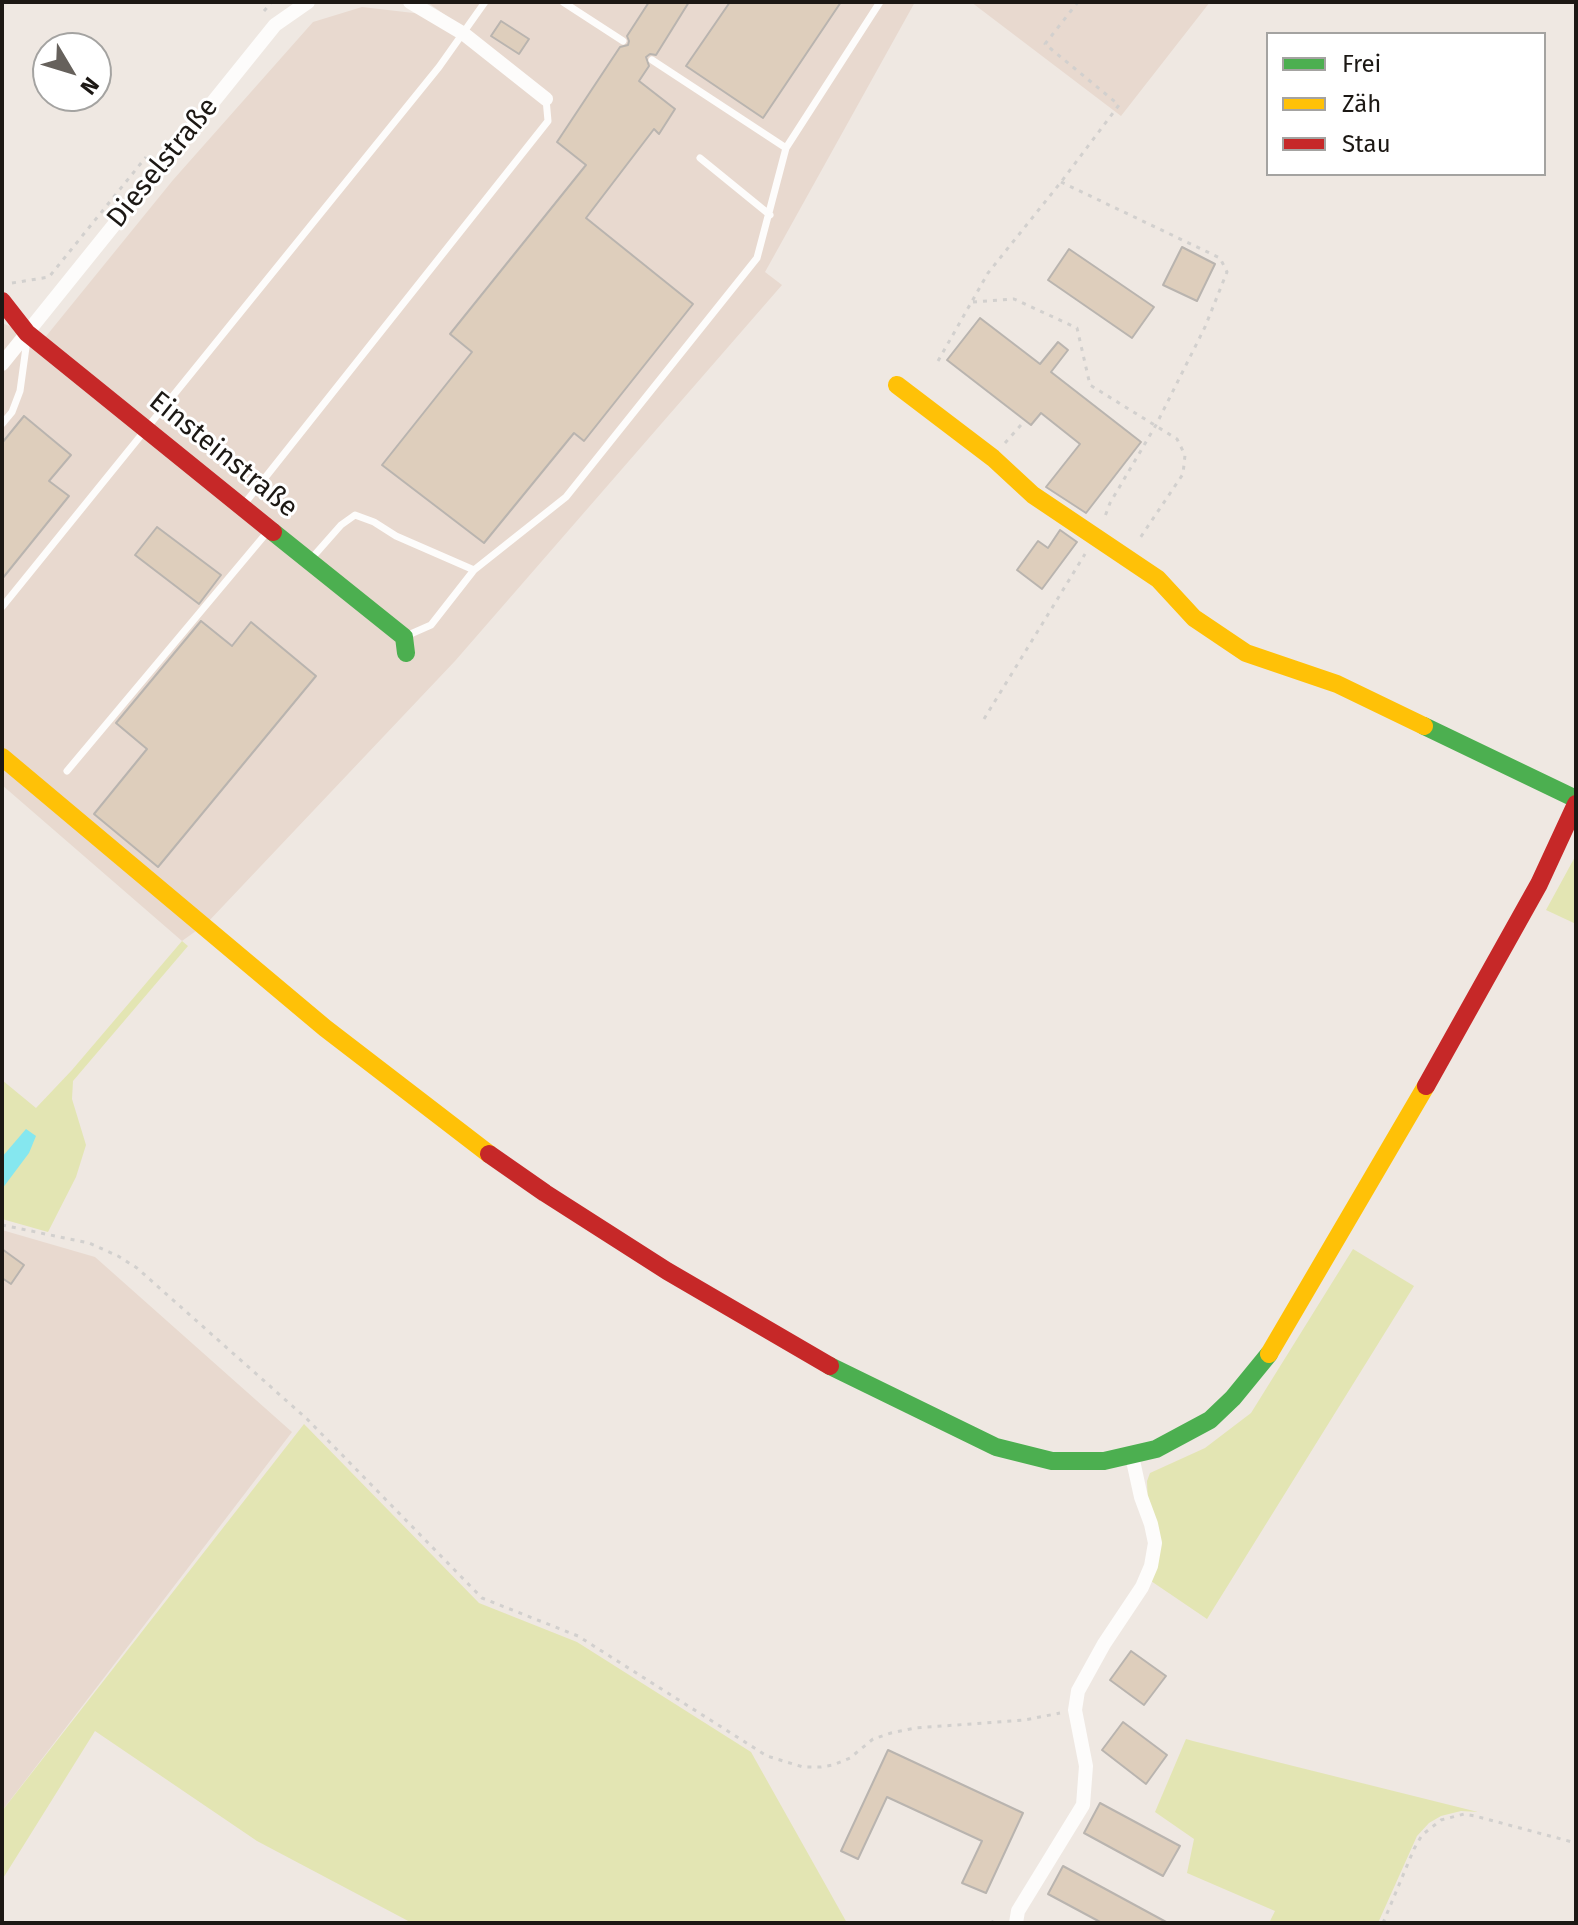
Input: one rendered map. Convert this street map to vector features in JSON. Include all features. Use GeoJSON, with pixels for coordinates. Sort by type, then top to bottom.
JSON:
{"type":"FeatureCollection","features":[{"type":"Feature","properties":{"kind":"street","name":"Dieselstraße"},"geometry":{"type":"LineString","coordinates":[[2,364],[275,25],[308,2]]}},
{"type":"Feature","properties":{"kind":"street"},"geometry":{"type":"LineString","coordinates":[[410,2],[464,34],[546,99]]}},
{"type":"Feature","properties":{"kind":"street","name":"Einsteinstraße"},"geometry":{"type":"LineString","coordinates":[[2,301],[27,333],[309,561],[405,645]]}},
{"type":"Feature","properties":{"kind":"street"},"geometry":{"type":"LineString","coordinates":[[2,757],[325,1028],[449,1125],[545,1193],[667,1271],[816,1359],[996,1447],[1052,1461],[1104,1461],[1156,1449],[1210,1420],[1265,1362],[1467,1016],[1539,884],[1576,802],[1337,684],[1246,653],[1194,618],[1158,579],[1033,495],[993,458],[897,385]]}},
{"type":"Feature","properties":{"kind":"street"},"geometry":{"type":"LineString","coordinates":[[1016,1923],[1018,1911],[1083,1805],[1086,1766],[1075,1710],[1078,1691],[1130,1607],[1151,1566],[1155,1543],[1132,1456]]}},
{"type":"Feature","properties":{"kind":"lane"},"geometry":{"type":"LineString","coordinates":[[2,607],[464,34],[485,2]]}},
{"type":"Feature","properties":{"kind":"lane"},"geometry":{"type":"LineString","coordinates":[[563,2],[623,41]]}},
{"type":"Feature","properties":{"kind":"lane"},"geometry":{"type":"LineString","coordinates":[[405,645],[431,625],[474,570],[566,497],[757,258],[786,148],[880,2]]}},
{"type":"Feature","properties":{"kind":"lane"},"geometry":{"type":"LineString","coordinates":[[652,60],[786,148]]}},
{"type":"Feature","properties":{"kind":"lane"},"geometry":{"type":"LineString","coordinates":[[242,506],[548,121],[546,99]]}},
{"type":"Feature","properties":{"kind":"lane"},"geometry":{"type":"LineString","coordinates":[[700,158],[770,215]]}},
{"type":"Feature","properties":{"kind":"lane"},"geometry":{"type":"LineString","coordinates":[[2,424],[12,412],[20,391],[27,333]]}},
{"type":"Feature","properties":{"kind":"lane"},"geometry":{"type":"LineString","coordinates":[[309,561],[341,525],[355,515],[474,570]]}},
{"type":"Feature","properties":{"kind":"lane"},"geometry":{"type":"LineString","coordinates":[[67,771],[270,529]]}},
{"type":"Feature","properties":{"kind":"path"},"geometry":{"type":"LineString","coordinates":[[262,14],[272,2]]}},
{"type":"Feature","properties":{"kind":"path"},"geometry":{"type":"LineString","coordinates":[[938,361],[988,273],[1119,105],[1045,44],[1078,2]]}},
{"type":"Feature","properties":{"kind":"path"},"geometry":{"type":"LineString","coordinates":[[2,285],[49,277],[146,158]]}},
{"type":"Feature","properties":{"kind":"path"},"geometry":{"type":"LineString","coordinates":[[984,719],[1097,536],[1110,503],[1156,425],[1205,327],[1227,272],[1220,258],[1061,182]]}},
{"type":"Feature","properties":{"kind":"path"},"geometry":{"type":"LineString","coordinates":[[973,302],[1014,299],[1077,328],[1090,385],[1177,439],[1185,455],[1183,474],[1127,557]]}},
{"type":"Feature","properties":{"kind":"path"},"geometry":{"type":"LineString","coordinates":[[993,458],[1021,425]]}},
{"type":"Feature","properties":{"kind":"path"},"geometry":{"type":"LineString","coordinates":[[2,1225],[89,1243],[137,1268],[307,1419],[482,1598],[578,1636],[767,1756],[803,1767],[833,1765],[850,1758],[873,1739],[891,1733],[915,1728],[1025,1720],[1075,1710]]}},
{"type":"Feature","properties":{"kind":"path"},"geometry":{"type":"LineString","coordinates":[[1383,1923],[1414,1849],[1422,1835],[1441,1820],[1464,1814],[1576,1843]]}},
{"type":"Feature","properties":{"kind":"shaded area"},"geometry":{"type":"Polygon","coordinates":[[[427,2],[915,2],[765,272],[782,285],[455,661],[207,923],[182,941],[2,785],[2,323],[43,340],[173,180],[313,22],[362,7],[448,17],[427,2]]]}},
{"type":"Feature","properties":{"kind":"shaded area"},"geometry":{"type":"Polygon","coordinates":[[[971,2],[1210,2],[1121,116],[971,2]]]}},
{"type":"Feature","properties":{"kind":"shaded area"},"geometry":{"type":"Polygon","coordinates":[[[2,1230],[95,1257],[292,1432],[2,1811],[2,1230]]]}},
{"type":"Feature","properties":{"kind":"green space"},"geometry":{"type":"Polygon","coordinates":[[[1576,855],[1576,924],[1546,910],[1576,855]]]}},
{"type":"Feature","properties":{"kind":"green space"},"geometry":{"type":"Polygon","coordinates":[[[182,941],[188,946],[73,1081],[72,1099],[86,1145],[76,1177],[48,1232],[2,1219],[2,1080],[36,1108],[182,941]]]}},
{"type":"Feature","properties":{"kind":"green space"},"geometry":{"type":"Polygon","coordinates":[[[1353,1249],[1414,1286],[1207,1619],[1151,1581],[1147,1481],[1150,1473],[1205,1448],[1251,1413],[1353,1249]]]}},
{"type":"Feature","properties":{"kind":"green space"},"geometry":{"type":"Polygon","coordinates":[[[304,1424],[479,1603],[577,1642],[751,1752],[847,1923],[412,1923],[257,1841],[95,1731],[2,1880],[2,1811],[304,1424]]]}},
{"type":"Feature","properties":{"kind":"green space"},"geometry":{"type":"Polygon","coordinates":[[[1186,1739],[1478,1812],[1461,1811],[1441,1816],[1417,1836],[1378,1923],[1269,1923],[1275,1911],[1187,1873],[1194,1839],[1155,1812],[1186,1739]]]}},
{"type":"Feature","properties":{"kind":"water"},"geometry":{"type":"Polygon","coordinates":[[[26,1129],[36,1136],[29,1153],[2,1189],[2,1157],[26,1129]]]}},
{"type":"Feature","properties":{"kind":"building"},"geometry":{"type":"Polygon","coordinates":[[[649,2],[689,2],[656,55],[646,57],[649,66],[639,81],[675,109],[659,134],[654,129],[586,218],[693,304],[584,441],[574,433],[484,543],[382,465],[472,352],[450,334],[586,165],[557,142],[620,47],[628,45],[627,36],[649,2]]]}},
{"type":"Feature","properties":{"kind":"building"},"geometry":{"type":"Polygon","coordinates":[[[730,2],[841,2],[763,118],[686,66],[730,2]]]}},
{"type":"Feature","properties":{"kind":"building"},"geometry":{"type":"Polygon","coordinates":[[[501,21],[529,39],[519,54],[491,36],[501,21]]]}},
{"type":"Feature","properties":{"kind":"building"},"geometry":{"type":"Polygon","coordinates":[[[1182,247],[1215,264],[1197,301],[1163,285],[1182,247]]]}},
{"type":"Feature","properties":{"kind":"building"},"geometry":{"type":"Polygon","coordinates":[[[1069,249],[1154,307],[1132,338],[1048,280],[1069,249]]]}},
{"type":"Feature","properties":{"kind":"building"},"geometry":{"type":"Polygon","coordinates":[[[980,318],[1040,364],[1058,342],[1068,350],[1051,372],[1141,442],[1086,513],[1046,487],[1080,444],[1041,413],[1031,425],[947,360],[980,318]]]}},
{"type":"Feature","properties":{"kind":"building"},"geometry":{"type":"Polygon","coordinates":[[[24,416],[71,455],[49,481],[69,496],[2,579],[2,443],[24,416]]]}},
{"type":"Feature","properties":{"kind":"building"},"geometry":{"type":"Polygon","coordinates":[[[157,527],[221,575],[199,604],[135,555],[157,527]]]}},
{"type":"Feature","properties":{"kind":"building"},"geometry":{"type":"Polygon","coordinates":[[[1060,530],[1077,542],[1042,589],[1017,570],[1038,541],[1048,548],[1060,530]]]}},
{"type":"Feature","properties":{"kind":"building"},"geometry":{"type":"Polygon","coordinates":[[[201,621],[232,646],[251,622],[316,676],[158,867],[94,814],[147,749],[116,723],[201,621]]]}},
{"type":"Feature","properties":{"kind":"building"},"geometry":{"type":"Polygon","coordinates":[[[2,1249],[24,1265],[11,1284],[2,1278],[2,1249]]]}},
{"type":"Feature","properties":{"kind":"building"},"geometry":{"type":"Polygon","coordinates":[[[1131,1651],[1166,1676],[1144,1705],[1110,1680],[1131,1651]]]}},
{"type":"Feature","properties":{"kind":"building"},"geometry":{"type":"Polygon","coordinates":[[[1123,1722],[1167,1755],[1146,1784],[1102,1750],[1123,1722]]]}},
{"type":"Feature","properties":{"kind":"building"},"geometry":{"type":"Polygon","coordinates":[[[888,1750],[1023,1813],[986,1893],[962,1883],[982,1841],[887,1797],[858,1859],[841,1851],[888,1750]]]}},
{"type":"Feature","properties":{"kind":"building"},"geometry":{"type":"Polygon","coordinates":[[[1100,1803],[1180,1846],[1163,1876],[1084,1833],[1100,1803]]]}},
{"type":"Feature","properties":{"kind":"building"},"geometry":{"type":"Polygon","coordinates":[[[1063,1866],[1168,1923],[1102,1923],[1048,1894],[1063,1866]]]}},
{"type":"Feature","properties":{"kind":"traffic: fast"},"geometry":{"type":"LineString","coordinates":[[273,532],[404,637],[406,653]]}},
{"type":"Feature","properties":{"kind":"traffic: fast"},"geometry":{"type":"LineString","coordinates":[[1424,726],[1576,799]]}},
{"type":"Feature","properties":{"kind":"traffic: fast"},"geometry":{"type":"LineString","coordinates":[[830,1366],[996,1447],[1052,1461],[1104,1461],[1156,1449],[1210,1420],[1233,1398],[1269,1354]]}},
{"type":"Feature","properties":{"kind":"traffic: slow"},"geometry":{"type":"LineString","coordinates":[[897,385],[993,458],[1033,495],[1158,579],[1194,618],[1246,653],[1337,684],[1424,726]]}},
{"type":"Feature","properties":{"kind":"traffic: slow"},"geometry":{"type":"LineString","coordinates":[[2,757],[325,1028],[489,1154]]}},
{"type":"Feature","properties":{"kind":"traffic: slow"},"geometry":{"type":"LineString","coordinates":[[1269,1354],[1426,1086]]}},
{"type":"Feature","properties":{"kind":"traffic: jam"},"geometry":{"type":"LineString","coordinates":[[2,301],[27,333],[273,532]]}},
{"type":"Feature","properties":{"kind":"traffic: jam"},"geometry":{"type":"LineString","coordinates":[[1426,1086],[1539,884],[1576,804]]}},
{"type":"Feature","properties":{"kind":"traffic: jam"},"geometry":{"type":"LineString","coordinates":[[489,1154],[667,1271],[830,1366]]}}]}
